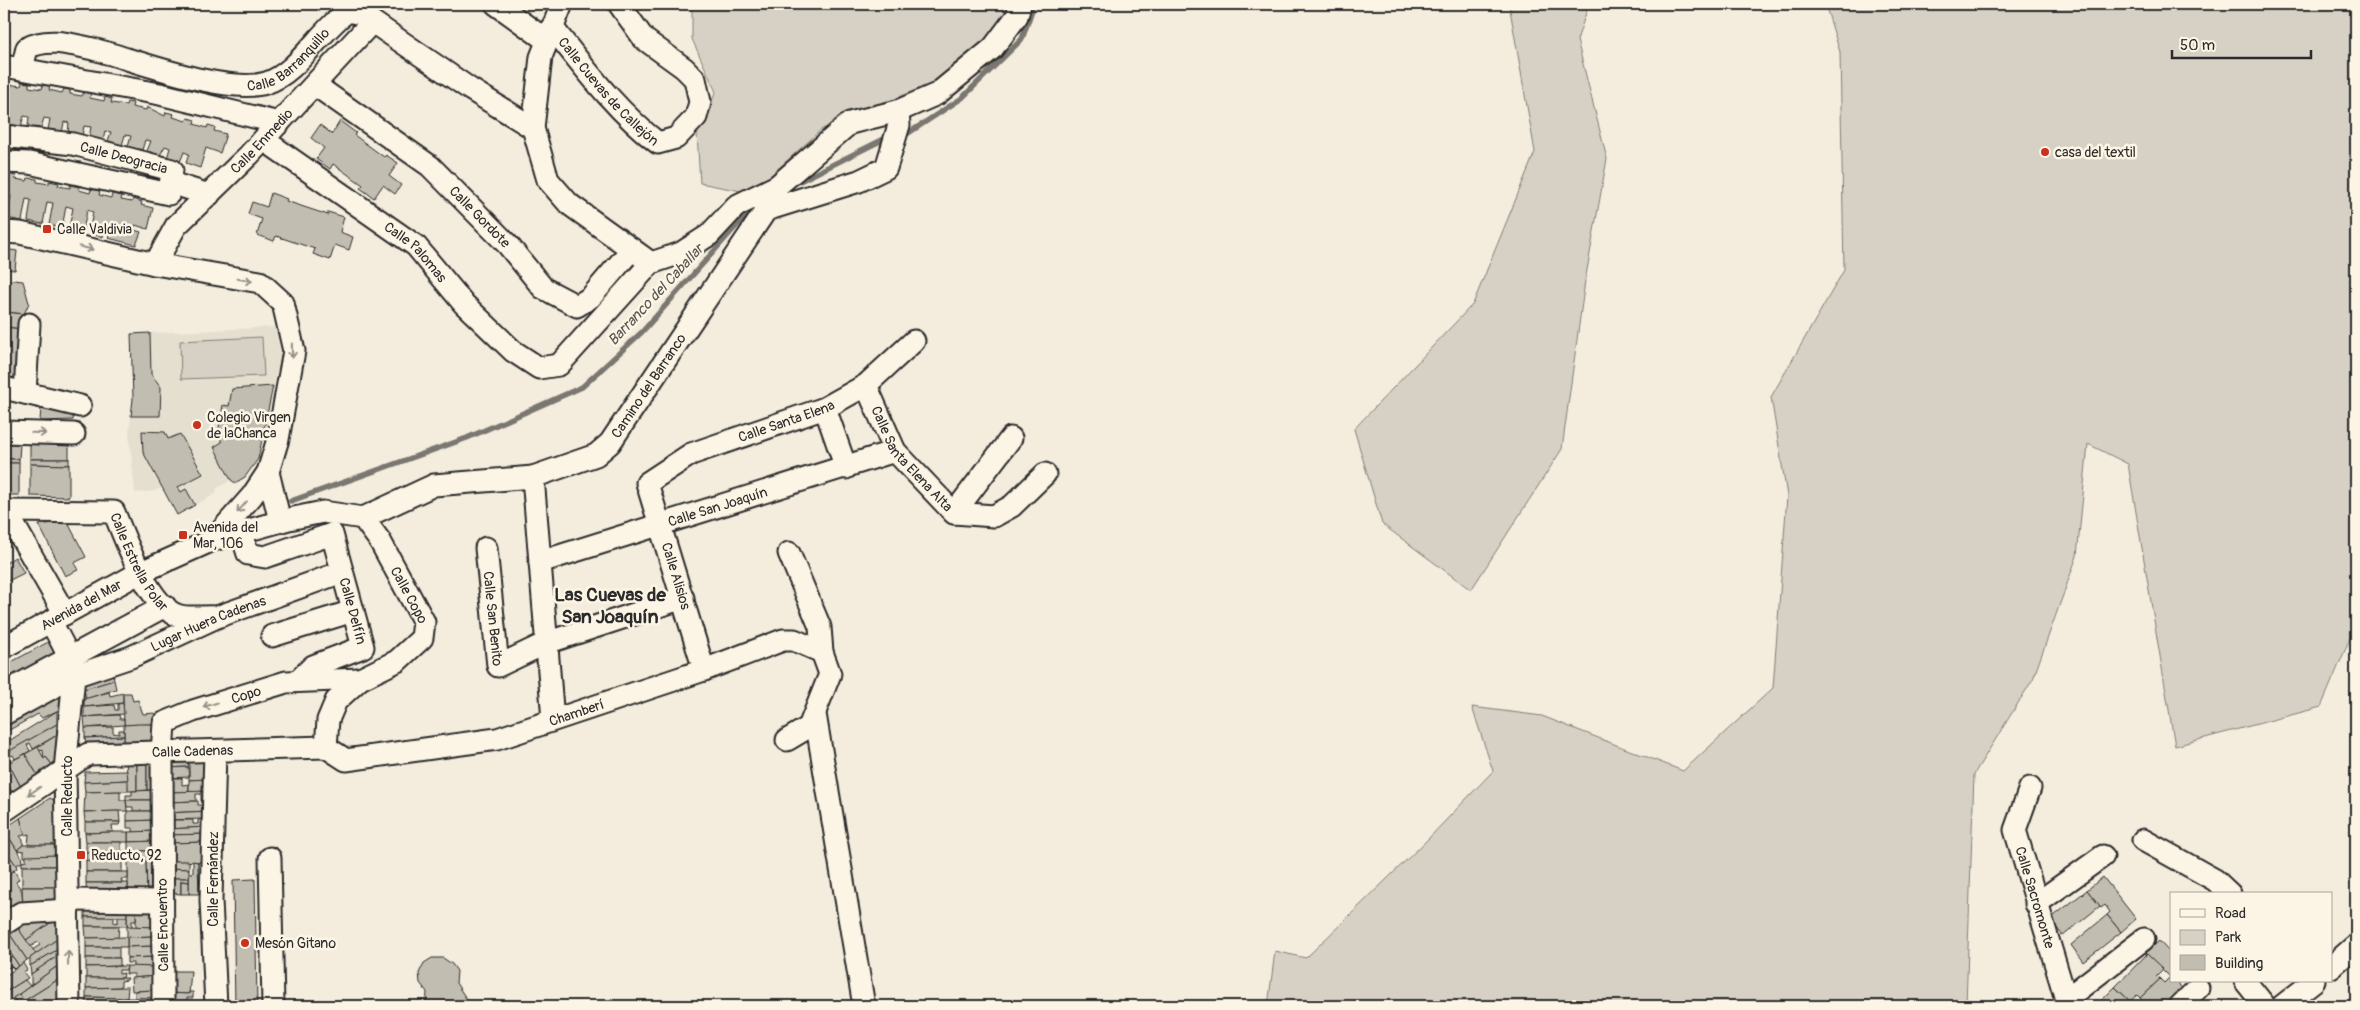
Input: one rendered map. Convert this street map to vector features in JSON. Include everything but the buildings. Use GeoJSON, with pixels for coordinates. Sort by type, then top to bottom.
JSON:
{"type":"FeatureCollection","features":[{"type":"Feature","properties":{"kind":"street"},"geometry":{"type":"LineString","coordinates":[[496,4],[549,33]]}},
{"type":"Feature","properties":{"kind":"street"},"geometry":{"type":"LineString","coordinates":[[562,4],[541,57],[533,128],[548,180],[569,204],[603,231],[632,248],[651,263],[681,253],[709,235],[736,206],[777,186],[850,123],[898,118],[937,94],[993,48],[1017,16],[1020,4]]}},
{"type":"Feature","properties":{"kind":"street","name":"Calle Cuevas de Callejón"},"geometry":{"type":"LineString","coordinates":[[549,33],[645,133],[658,143],[676,138],[696,117],[700,102],[695,79],[684,68],[644,40],[619,4]]}},
{"type":"Feature","properties":{"kind":"street","name":"Calle Barranquillo"},"geometry":{"type":"LineString","coordinates":[[13,67],[26,48],[37,43],[64,42],[210,82],[244,87],[267,83],[286,73],[333,21],[348,11],[361,14],[470,89],[533,128]]}},
{"type":"Feature","properties":{"kind":"street","name":"Calle Enmedio"},"geometry":{"type":"LineString","coordinates":[[155,264],[176,226],[264,140],[372,22]]}},
{"type":"Feature","properties":{"kind":"street"},"geometry":{"type":"LineString","coordinates":[[13,67],[160,94],[279,123]]}},
{"type":"Feature","properties":{"kind":"street","name":"Calle Gordote"},"geometry":{"type":"LineString","coordinates":[[315,85],[430,166],[508,245],[544,288],[578,306],[591,297],[632,248]]}},
{"type":"Feature","properties":{"kind":"street","name":"Camino del Barranco"},"geometry":{"type":"LineString","coordinates":[[363,518],[434,485],[532,476],[596,455],[610,443],[766,210],[859,181],[886,168],[893,151],[898,118]]}},
{"type":"Feature","properties":{"kind":"street","name":"Calle Deogracia"},"geometry":{"type":"LineString","coordinates":[[4,136],[73,144],[172,170],[171,183],[169,194],[29,163],[4,162]]}},
{"type":"Feature","properties":{"kind":"street","name":"Calle Palomas"},"geometry":{"type":"LineString","coordinates":[[264,140],[416,246],[464,304],[513,350],[539,368],[559,365],[651,263]]}},
{"type":"Feature","properties":{"kind":"street"},"geometry":{"type":"LineString","coordinates":[[171,183],[209,195]]}},
{"type":"Feature","properties":{"kind":"street"},"geometry":{"type":"LineString","coordinates":[[4,232],[28,234],[155,264],[260,282],[283,303],[294,351],[278,438],[268,472],[252,496],[213,540]]}},
{"type":"Feature","properties":{"kind":"street"},"geometry":{"type":"LineString","coordinates":[[25,393],[29,324]]}},
{"type":"Feature","properties":{"kind":"street","name":"Calle Santa Elena"},"geometry":{"type":"LineString","coordinates":[[647,483],[691,454],[825,408],[866,385],[914,341]]}},
{"type":"Feature","properties":{"kind":"street","name":"Calle Santa Elena Alta"},"geometry":{"type":"LineString","coordinates":[[866,385],[895,451],[954,513],[994,516],[1012,506],[1045,474]]}},
{"type":"Feature","properties":{"kind":"street"},"geometry":{"type":"LineString","coordinates":[[4,388],[80,406]]}},
{"type":"Feature","properties":{"kind":"street"},"geometry":{"type":"LineString","coordinates":[[825,408],[846,468]]}},
{"type":"Feature","properties":{"kind":"street"},"geometry":{"type":"LineString","coordinates":[[4,432],[74,434]]}},
{"type":"Feature","properties":{"kind":"street"},"geometry":{"type":"LineString","coordinates":[[954,513],[1011,438]]}},
{"type":"Feature","properties":{"kind":"street","name":"Calle San Joaquín"},"geometry":{"type":"LineString","coordinates":[[540,562],[846,468],[895,451]]}},
{"type":"Feature","properties":{"kind":"street"},"geometry":{"type":"LineString","coordinates":[[268,472],[280,521],[323,512],[363,518]]}},
{"type":"Feature","properties":{"kind":"street"},"geometry":{"type":"LineString","coordinates":[[532,476],[553,720]]}},
{"type":"Feature","properties":{"kind":"street","name":"Calle Alisios"},"geometry":{"type":"LineString","coordinates":[[647,483],[704,670]]}},
{"type":"Feature","properties":{"kind":"street"},"geometry":{"type":"LineString","coordinates":[[5,511],[58,618],[72,667]]}},
{"type":"Feature","properties":{"kind":"street","name":"Calle Estrella Polar"},"geometry":{"type":"LineString","coordinates":[[5,511],[114,512],[140,573],[164,606],[177,615],[217,617]]}},
{"type":"Feature","properties":{"kind":"street","name":"Calle Copo"},"geometry":{"type":"LineString","coordinates":[[326,747],[328,720],[336,701],[360,679],[397,661],[422,638],[424,622],[380,541],[363,518]]}},
{"type":"Feature","properties":{"kind":"street","name":"Avenida del Mar"},"geometry":{"type":"LineString","coordinates":[[4,647],[140,573],[213,540],[280,521]]}},
{"type":"Feature","properties":{"kind":"street","name":"Calle Delfín"},"geometry":{"type":"LineString","coordinates":[[241,532],[248,554],[265,557],[332,534],[363,647],[314,666],[298,681]]}},
{"type":"Feature","properties":{"kind":"street","name":"Calle San Benito"},"geometry":{"type":"LineString","coordinates":[[486,548],[498,666],[546,643]]}},
{"type":"Feature","properties":{"kind":"street"},"geometry":{"type":"LineString","coordinates":[[787,740],[810,727],[830,674],[822,652],[820,627],[789,553]]}},
{"type":"Feature","properties":{"kind":"street","name":"Lugar Huera Cadenas"},"geometry":{"type":"LineString","coordinates":[[72,667],[131,657],[217,617],[342,572]]}},
{"type":"Feature","properties":{"kind":"street"},"geometry":{"type":"LineString","coordinates":[[546,643],[683,598]]}},
{"type":"Feature","properties":{"kind":"street"},"geometry":{"type":"LineString","coordinates":[[4,714],[164,606]]}},
{"type":"Feature","properties":{"kind":"street"},"geometry":{"type":"LineString","coordinates":[[272,636],[353,611]]}},
{"type":"Feature","properties":{"kind":"street","name":"Chamberí"},"geometry":{"type":"LineString","coordinates":[[326,747],[346,760],[497,739],[704,670],[784,640],[794,640],[822,652]]}},
{"type":"Feature","properties":{"kind":"street"},"geometry":{"type":"LineString","coordinates":[[4,693],[72,667]]}},
{"type":"Feature","properties":{"kind":"street","name":"Calle Reducto"},"geometry":{"type":"LineString","coordinates":[[69,1006],[65,770],[72,667]]}},
{"type":"Feature","properties":{"kind":"street","name":"Copo"},"geometry":{"type":"LineString","coordinates":[[162,754],[164,723],[211,705],[286,682],[360,679]]}},
{"type":"Feature","properties":{"kind":"street"},"geometry":{"type":"LineString","coordinates":[[815,714],[864,1006]]}},
{"type":"Feature","properties":{"kind":"street","name":"Calle Cadenas"},"geometry":{"type":"LineString","coordinates":[[4,811],[88,754],[162,754],[326,747]]}},
{"type":"Feature","properties":{"kind":"street","name":"Calle Fernández"},"geometry":{"type":"LineString","coordinates":[[214,751],[211,900],[216,1006]]}},
{"type":"Feature","properties":{"kind":"street","name":"Calle Encuentro"},"geometry":{"type":"LineString","coordinates":[[162,754],[163,1006]]}},
{"type":"Feature","properties":{"kind":"street","name":"Calle Sacromonte"},"geometry":{"type":"LineString","coordinates":[[2030,788],[2015,830],[2067,1003]]}},
{"type":"Feature","properties":{"kind":"street"},"geometry":{"type":"LineString","coordinates":[[2143,840],[2215,880],[2228,892]]}},
{"type":"Feature","properties":{"kind":"street"},"geometry":{"type":"LineString","coordinates":[[2036,904],[2103,856]]}},
{"type":"Feature","properties":{"kind":"street"},"geometry":{"type":"LineString","coordinates":[[270,858],[273,1006]]}},
{"type":"Feature","properties":{"kind":"street"},"geometry":{"type":"LineString","coordinates":[[4,924],[21,913],[68,905],[162,901]]}},
{"type":"Feature","properties":{"kind":"street"},"geometry":{"type":"LineString","coordinates":[[2067,1003],[2144,939]]}},
{"type":"Feature","properties":{"kind":"street"},"geometry":{"type":"LineString","coordinates":[[2332,965],[2356,945]]}},
{"type":"Feature","properties":{"kind":"street"},"geometry":{"type":"LineString","coordinates":[[2246,982],[2265,1006]]}},
{"type":"Feature","properties":{"kind":"street"},"geometry":{"type":"LineString","coordinates":[[2282,1006],[2308,983]]}},
{"type":"Feature","properties":{"kind":"street"},"geometry":{"type":"LineString","coordinates":[[2180,1006],[2198,988]]}},
{"type":"Feature","properties":{"kind":"shaded area","name":"Colegio Virgen de laChanca"},"geometry":{"type":"Polygon","coordinates":[[[276,327],[281,352],[258,459],[245,477],[235,483],[231,480],[216,489],[217,493],[177,515],[162,488],[155,491],[135,493],[129,433],[133,399],[131,334],[276,327]]]}},
{"type":"Feature","properties":{"kind":"green space"},"geometry":{"type":"Polygon","coordinates":[[[692,4],[1012,4],[1008,16],[956,71],[910,100],[822,129],[751,193],[700,183],[697,133],[716,92],[692,39],[692,4]]]}},
{"type":"Feature","properties":{"kind":"green space"},"geometry":{"type":"Polygon","coordinates":[[[1509,4],[1589,4],[1577,40],[1607,159],[1585,281],[1562,449],[1471,590],[1382,524],[1354,429],[1473,304],[1535,152],[1509,4]]]}},
{"type":"Feature","properties":{"kind":"green space"},"geometry":{"type":"Polygon","coordinates":[[[1825,4],[2356,4],[2356,624],[2321,707],[2175,746],[2128,464],[2088,444],[2077,556],[2033,679],[1974,774],[1966,1006],[1268,1006],[1275,951],[1306,958],[1427,840],[1493,771],[1472,707],[1542,716],[1683,771],[1773,688],[1787,496],[1771,397],[1844,270],[1840,52],[1825,4]]]}},
{"type":"Feature","properties":{"kind":"green space"},"geometry":{"type":"Polygon","coordinates":[[[262,337],[264,376],[181,379],[180,341],[262,337]]]}},
{"type":"Feature","properties":{"kind":"waterway","name":"Barranco del Caballar"},"geometry":{"type":"LineString","coordinates":[[907,134],[962,98],[1022,39],[1034,4]]}},
{"type":"Feature","properties":{"kind":"waterway","name":"Barranco del Caballar"},"geometry":{"type":"LineString","coordinates":[[792,185],[886,138]]}},
{"type":"Feature","properties":{"kind":"waterway","name":"Barranco del Caballar"},"geometry":{"type":"LineString","coordinates":[[291,501],[467,438],[582,387],[642,332],[755,205]]}},
{"type":"Feature","properties":{"kind":"place","name":"casa del textil"},"geometry":{"type":"Point","coordinates":[2045,152]}},
{"type":"Feature","properties":{"kind":"place","name":"Calle Valdivia"},"geometry":{"type":"Point","coordinates":[47,229]}},
{"type":"Feature","properties":{"kind":"place","name":"Colegio Virgen de laChanca"},"geometry":{"type":"Point","coordinates":[197,425]}},
{"type":"Feature","properties":{"kind":"place","name":"Avenida del Mar, 106"},"geometry":{"type":"Point","coordinates":[183,535]}},
{"type":"Feature","properties":{"kind":"place","name":"Reducto, 92"},"geometry":{"type":"Point","coordinates":[81,855]}},
{"type":"Feature","properties":{"kind":"place","name":"Mesón Gitano"},"geometry":{"type":"Point","coordinates":[245,943]}},
{"type":"Feature","properties":{"kind":"district","name":"Las Cuevas de San Joaquín"},"geometry":{"type":"Point","coordinates":[610,606]}}]}
